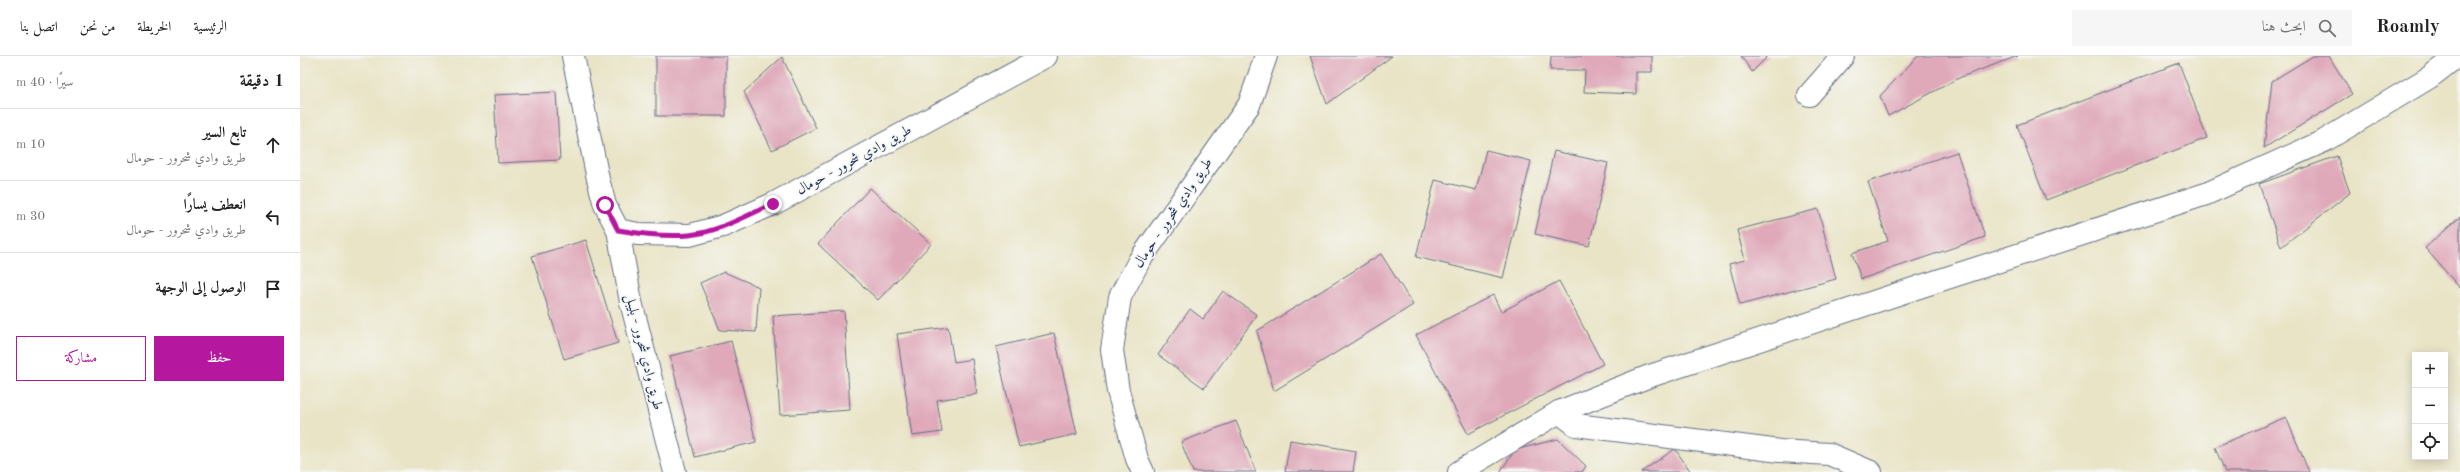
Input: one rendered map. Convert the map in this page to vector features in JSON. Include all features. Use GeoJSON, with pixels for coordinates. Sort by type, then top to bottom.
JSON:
{"type":"FeatureCollection","features":[{"type":"Feature","properties":{"kind":"street"},"geometry":{"type":"LineString","coordinates":[[573,56],[598,179],[605,205],[618,230]]}},
{"type":"Feature","properties":{"kind":"street","name":"طريق وادي شحرور - حومال"},"geometry":{"type":"LineString","coordinates":[[618,230],[638,234],[690,235],[723,226],[773,204],[1046,56]]}},
{"type":"Feature","properties":{"kind":"street","name":"طريق وادي شحرور - حومال"},"geometry":{"type":"LineString","coordinates":[[1143,472],[1137,459],[1118,391],[1112,350],[1120,297],[1139,261],[1249,105],[1266,56]]}},
{"type":"Feature","properties":{"kind":"street"},"geometry":{"type":"LineString","coordinates":[[1809,95],[1843,56]]}},
{"type":"Feature","properties":{"kind":"street"},"geometry":{"type":"LineString","coordinates":[[1459,472],[1559,412],[1661,372],[2206,194],[2324,141],[2430,76],[2457,56]]}},
{"type":"Feature","properties":{"kind":"street","name":"طريق وادي شحرور - بليبل"},"geometry":{"type":"LineString","coordinates":[[618,230],[631,302],[676,472]]}},
{"type":"Feature","properties":{"kind":"street"},"geometry":{"type":"LineString","coordinates":[[1559,412],[1576,425],[1780,451],[1829,454],[1871,472]]}},
{"type":"Feature","properties":{"kind":"building"},"geometry":{"type":"Polygon","coordinates":[[[656,56],[726,56],[726,116],[656,116],[656,56]]]}},
{"type":"Feature","properties":{"kind":"building"},"geometry":{"type":"Polygon","coordinates":[[[1310,56],[1392,56],[1327,104],[1310,56]]]}},
{"type":"Feature","properties":{"kind":"building"},"geometry":{"type":"Polygon","coordinates":[[[1551,56],[1652,56],[1652,72],[1636,72],[1636,94],[1584,92],[1585,70],[1550,70],[1551,56]]]}},
{"type":"Feature","properties":{"kind":"building"},"geometry":{"type":"Polygon","coordinates":[[[1741,56],[1768,56],[1752,72],[1741,56]]]}},
{"type":"Feature","properties":{"kind":"building"},"geometry":{"type":"Polygon","coordinates":[[[1918,56],[2018,56],[1961,77],[1888,116],[1880,96],[1918,56]]]}},
{"type":"Feature","properties":{"kind":"building"},"geometry":{"type":"Polygon","coordinates":[[[2313,56],[2329,56],[2352,94],[2264,148],[2272,81],[2313,56]]]}},
{"type":"Feature","properties":{"kind":"building"},"geometry":{"type":"Polygon","coordinates":[[[782,57],[816,128],[772,150],[744,92],[782,57]]]}},
{"type":"Feature","properties":{"kind":"building"},"geometry":{"type":"Polygon","coordinates":[[[2179,63],[2207,138],[2046,200],[2017,125],[2179,63]]]}},
{"type":"Feature","properties":{"kind":"building"},"geometry":{"type":"Polygon","coordinates":[[[556,92],[560,160],[498,163],[494,95],[556,92]]]}},
{"type":"Feature","properties":{"kind":"building"},"geometry":{"type":"Polygon","coordinates":[[[1486,150],[1531,161],[1503,278],[1416,257],[1435,180],[1476,190],[1486,150]]]}},
{"type":"Feature","properties":{"kind":"building"},"geometry":{"type":"Polygon","coordinates":[[[1554,151],[1608,163],[1589,246],[1535,234],[1554,151]]]}},
{"type":"Feature","properties":{"kind":"building"},"geometry":{"type":"Polygon","coordinates":[[[1957,152],[1985,237],[1861,279],[1852,253],[1888,241],[1868,182],[1957,152]]]}},
{"type":"Feature","properties":{"kind":"building"},"geometry":{"type":"Polygon","coordinates":[[[2337,156],[2350,193],[2281,247],[2259,184],[2337,156]]]}},
{"type":"Feature","properties":{"kind":"building"},"geometry":{"type":"Polygon","coordinates":[[[870,188],[931,244],[878,300],[818,244],[870,188]]]}},
{"type":"Feature","properties":{"kind":"building"},"geometry":{"type":"Polygon","coordinates":[[[1818,209],[1836,279],[1740,305],[1729,264],[1745,260],[1737,230],[1818,209]]]}},
{"type":"Feature","properties":{"kind":"building"},"geometry":{"type":"Polygon","coordinates":[[[2460,217],[2460,288],[2425,248],[2460,217]]]}},
{"type":"Feature","properties":{"kind":"building"},"geometry":{"type":"Polygon","coordinates":[[[586,240],[618,343],[564,359],[532,256],[586,240]]]}},
{"type":"Feature","properties":{"kind":"building"},"geometry":{"type":"Polygon","coordinates":[[[1381,254],[1413,305],[1274,391],[1257,331],[1381,254]]]}},
{"type":"Feature","properties":{"kind":"building"},"geometry":{"type":"Polygon","coordinates":[[[724,272],[759,287],[756,332],[720,330],[700,283],[724,272]]]}},
{"type":"Feature","properties":{"kind":"building"},"geometry":{"type":"Polygon","coordinates":[[[1559,281],[1603,364],[1468,434],[1416,335],[1493,295],[1501,312],[1559,281]]]}},
{"type":"Feature","properties":{"kind":"building"},"geometry":{"type":"Polygon","coordinates":[[[1223,291],[1257,315],[1204,388],[1158,355],[1190,309],[1203,319],[1223,291]]]}},
{"type":"Feature","properties":{"kind":"building"},"geometry":{"type":"Polygon","coordinates":[[[844,311],[850,410],[780,415],[773,316],[844,311]]]}},
{"type":"Feature","properties":{"kind":"building"},"geometry":{"type":"Polygon","coordinates":[[[948,327],[954,362],[972,359],[977,394],[937,400],[942,432],[912,436],[897,334],[948,327]]]}},
{"type":"Feature","properties":{"kind":"building"},"geometry":{"type":"Polygon","coordinates":[[[1054,333],[1077,434],[1019,447],[996,347],[1054,333]]]}},
{"type":"Feature","properties":{"kind":"building"},"geometry":{"type":"Polygon","coordinates":[[[731,341],[756,442],[695,457],[670,356],[731,341]]]}},
{"type":"Feature","properties":{"kind":"building"},"geometry":{"type":"Polygon","coordinates":[[[2286,417],[2309,472],[2225,472],[2215,447],[2286,417]]]}},
{"type":"Feature","properties":{"kind":"building"},"geometry":{"type":"Polygon","coordinates":[[[1236,421],[1256,472],[1193,472],[1181,442],[1236,421]]]}},
{"type":"Feature","properties":{"kind":"building"},"geometry":{"type":"Polygon","coordinates":[[[1558,439],[1586,466],[1582,472],[1500,472],[1515,450],[1558,439]]]}},
{"type":"Feature","properties":{"kind":"building"},"geometry":{"type":"Polygon","coordinates":[[[1290,440],[1356,451],[1353,472],[1285,472],[1290,440]]]}},
{"type":"Feature","properties":{"kind":"building"},"geometry":{"type":"Polygon","coordinates":[[[1675,449],[1691,472],[1641,472],[1675,449]]]}},
{"type":"Feature","properties":{"kind":"route"},"geometry":{"type":"LineString","coordinates":[[605,205],[618,230],[638,234],[690,235],[723,226],[773,204]]}}]}
